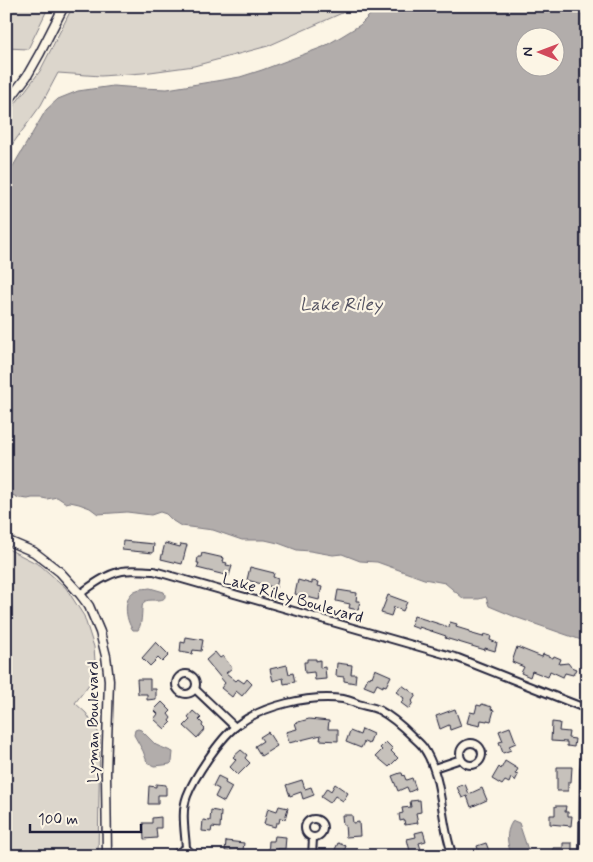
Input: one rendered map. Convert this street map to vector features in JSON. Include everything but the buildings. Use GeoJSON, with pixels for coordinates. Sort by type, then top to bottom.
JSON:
{"type":"FeatureCollection","features":[{"type":"Feature","properties":{"kind":"street"},"geometry":{"type":"LineString","coordinates":[[6,104],[27,76],[64,6]]}},
{"type":"Feature","properties":{"kind":"street"},"geometry":{"type":"LineString","coordinates":[[6,540],[34,552],[60,572],[80,594]]}},
{"type":"Feature","properties":{"kind":"street","name":"Lake Riley Boulevard"},"geometry":{"type":"LineString","coordinates":[[80,594],[103,579],[121,571],[154,571],[458,658],[587,708]]}},
{"type":"Feature","properties":{"kind":"street","name":"Lyman Boulevard"},"geometry":{"type":"LineString","coordinates":[[80,594],[89,606],[100,632],[109,680],[106,774],[107,856]]}},
{"type":"Feature","properties":{"kind":"street"},"geometry":{"type":"LineString","coordinates":[[195,689],[235,727]]}},
{"type":"Feature","properties":{"kind":"street"},"geometry":{"type":"LineString","coordinates":[[194,856],[186,848],[184,813],[187,796],[206,764],[235,727],[268,709],[289,703],[319,699],[344,699],[379,710],[399,723],[422,746],[438,780],[448,843],[453,856]]}},
{"type":"Feature","properties":{"kind":"street"},"geometry":{"type":"LineString","coordinates":[[583,856],[587,739]]}},
{"type":"Feature","properties":{"kind":"street"},"geometry":{"type":"LineString","coordinates":[[434,768],[461,759]]}},
{"type":"Feature","properties":{"kind":"street"},"geometry":{"type":"LineString","coordinates":[[312,856],[313,838]]}},
{"type":"Feature","properties":{"kind":"street"},"geometry":{"type":"LineString","coordinates":[[172,856],[186,848]]}},
{"type":"Feature","properties":{"kind":"shaded area"},"geometry":{"type":"Polygon","coordinates":[[[6,6],[49,6],[28,49],[6,48],[6,6]]]}},
{"type":"Feature","properties":{"kind":"shaded area"},"geometry":{"type":"Polygon","coordinates":[[[73,6],[351,6],[342,13],[268,46],[194,66],[143,73],[101,76],[58,73],[41,105],[6,153],[6,116],[40,71],[73,6]]]}},
{"type":"Feature","properties":{"kind":"shaded area"},"geometry":{"type":"Polygon","coordinates":[[[6,548],[40,565],[66,588],[84,616],[94,647],[96,675],[75,703],[86,713],[100,735],[98,856],[6,856],[6,548]]]}},
{"type":"Feature","properties":{"kind":"water","name":"Lake Riley"},"geometry":{"type":"Polygon","coordinates":[[[379,6],[587,6],[587,642],[489,606],[486,597],[464,599],[445,583],[424,579],[377,562],[360,561],[342,554],[333,555],[297,550],[265,540],[242,540],[213,530],[181,526],[166,514],[160,512],[151,515],[127,512],[98,514],[90,508],[70,502],[66,503],[57,497],[47,499],[19,498],[8,493],[6,489],[6,178],[46,110],[58,99],[78,91],[113,86],[167,89],[240,77],[323,47],[360,25],[379,6]]]}},
{"type":"Feature","properties":{"kind":"water"},"geometry":{"type":"Polygon","coordinates":[[[150,588],[164,592],[165,596],[162,600],[144,602],[140,626],[138,630],[133,630],[128,620],[126,608],[129,597],[137,590],[150,588]]]}},
{"type":"Feature","properties":{"kind":"water"},"geometry":{"type":"Polygon","coordinates":[[[138,729],[156,745],[173,752],[170,764],[154,766],[147,762],[134,735],[135,730],[138,729]]]}},
{"type":"Feature","properties":{"kind":"water"},"geometry":{"type":"Polygon","coordinates":[[[514,821],[519,823],[530,856],[512,856],[508,843],[508,834],[510,826],[514,821]]]}}]}
